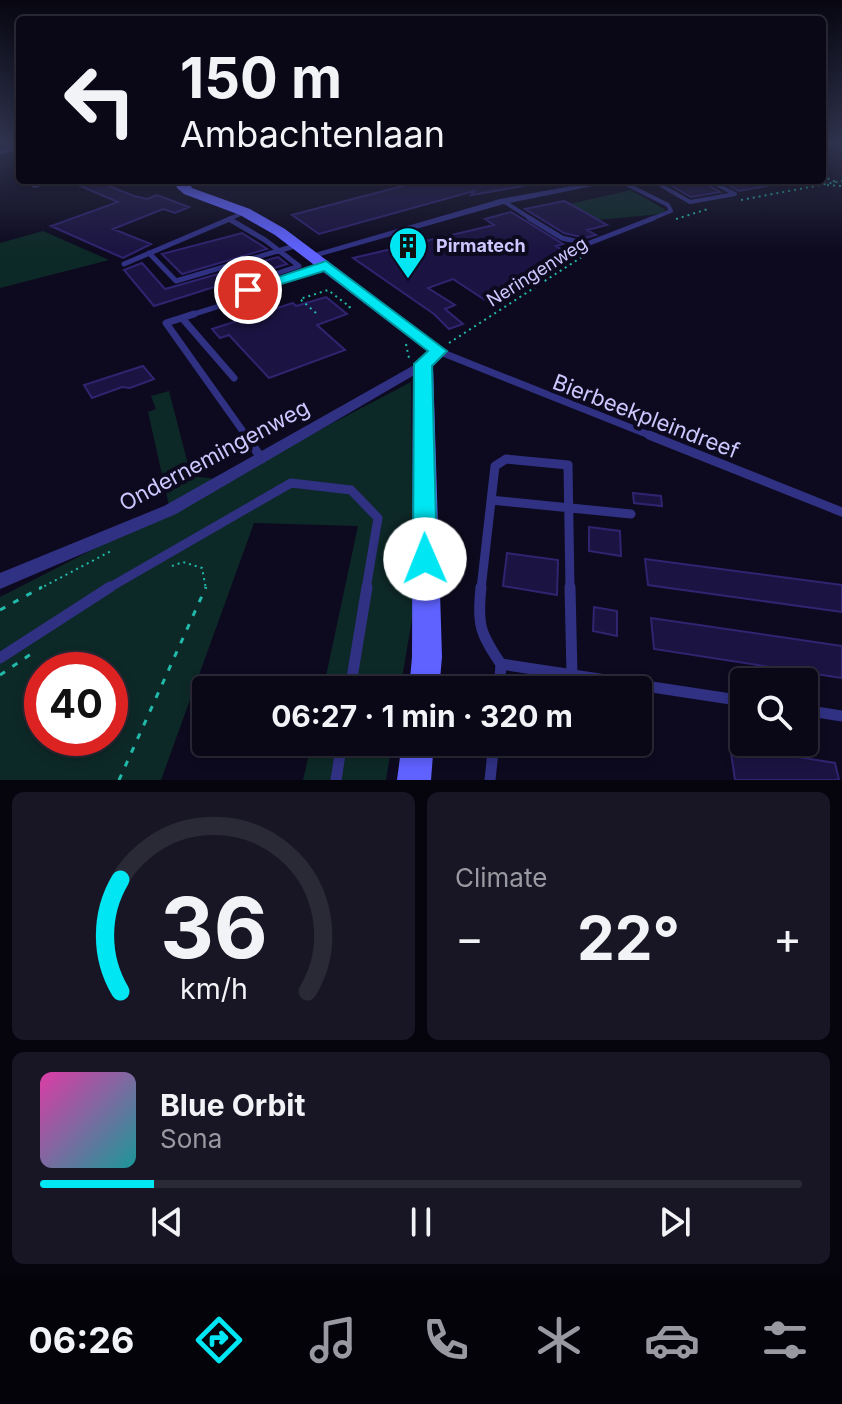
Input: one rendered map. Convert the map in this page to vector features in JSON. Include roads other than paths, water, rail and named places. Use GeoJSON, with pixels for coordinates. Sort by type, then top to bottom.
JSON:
{"type":"FeatureCollection","features":[{"type":"Feature","properties":{"kind":"street"},"geometry":{"type":"LineString","coordinates":[[182,184],[188,191],[245,212],[312,255],[431,358],[425,676]]}},
{"type":"Feature","properties":{"kind":"street"},"geometry":{"type":"LineString","coordinates":[[312,255],[503,201],[596,184]]}},
{"type":"Feature","properties":{"kind":"street","name":"Ondernemingenweg"},"geometry":{"type":"LineString","coordinates":[[0,581],[170,510],[431,358]]}},
{"type":"Feature","properties":{"kind":"street","name":"Ondernemingenweg"},"geometry":{"type":"LineString","coordinates":[[0,587],[21,573]]}},
{"type":"Feature","properties":{"kind":"street"},"geometry":{"type":"LineString","coordinates":[[414,780],[417,756]]}},
{"type":"Feature","properties":{"kind":"lane"},"geometry":{"type":"LineString","coordinates":[[34,186],[41,184]]}},
{"type":"Feature","properties":{"kind":"lane"},"geometry":{"type":"LineString","coordinates":[[503,201],[562,238],[587,244],[671,211],[668,205],[626,184]]}},
{"type":"Feature","properties":{"kind":"lane"},"geometry":{"type":"LineString","coordinates":[[659,184],[690,202],[735,194],[716,184]]}},
{"type":"Feature","properties":{"kind":"lane"},"geometry":{"type":"LineString","coordinates":[[124,264],[245,212]]}},
{"type":"Feature","properties":{"kind":"lane"},"geometry":{"type":"LineString","coordinates":[[229,219],[299,266],[269,276]]}},
{"type":"Feature","properties":{"kind":"lane"},"geometry":{"type":"LineString","coordinates":[[149,253],[176,281],[280,251],[312,255]]}},
{"type":"Feature","properties":{"kind":"lane"},"geometry":{"type":"LineString","coordinates":[[262,459],[166,323],[254,295],[248,290],[312,255]]}},
{"type":"Feature","properties":{"kind":"lane"},"geometry":{"type":"LineString","coordinates":[[182,318],[234,378]]}},
{"type":"Feature","properties":{"kind":"lane","name":"Bierbeekpleindreef"},"geometry":{"type":"LineString","coordinates":[[431,358],[842,512]]}},
{"type":"Feature","properties":{"kind":"lane"},"geometry":{"type":"LineString","coordinates":[[500,676],[501,664],[482,636],[478,616],[495,466],[506,459],[568,465],[572,675]]}},
{"type":"Feature","properties":{"kind":"lane"},"geometry":{"type":"LineString","coordinates":[[0,658],[128,576],[291,483],[351,490],[378,518],[352,676]]}},
{"type":"Feature","properties":{"kind":"lane"},"geometry":{"type":"LineString","coordinates":[[491,500],[631,514]]}},
{"type":"Feature","properties":{"kind":"lane"},"geometry":{"type":"LineString","coordinates":[[501,664],[730,699]]}},
{"type":"Feature","properties":{"kind":"lane"},"geometry":{"type":"LineString","coordinates":[[818,712],[842,716]]}},
{"type":"Feature","properties":{"kind":"lane"},"geometry":{"type":"LineString","coordinates":[[336,780],[340,756]]}},
{"type":"Feature","properties":{"kind":"lane"},"geometry":{"type":"LineString","coordinates":[[490,780],[493,756]]}},
{"type":"Feature","properties":{"kind":"place","name":"Pirmatech"},"geometry":{"type":"Point","coordinates":[408,280]}}]}
